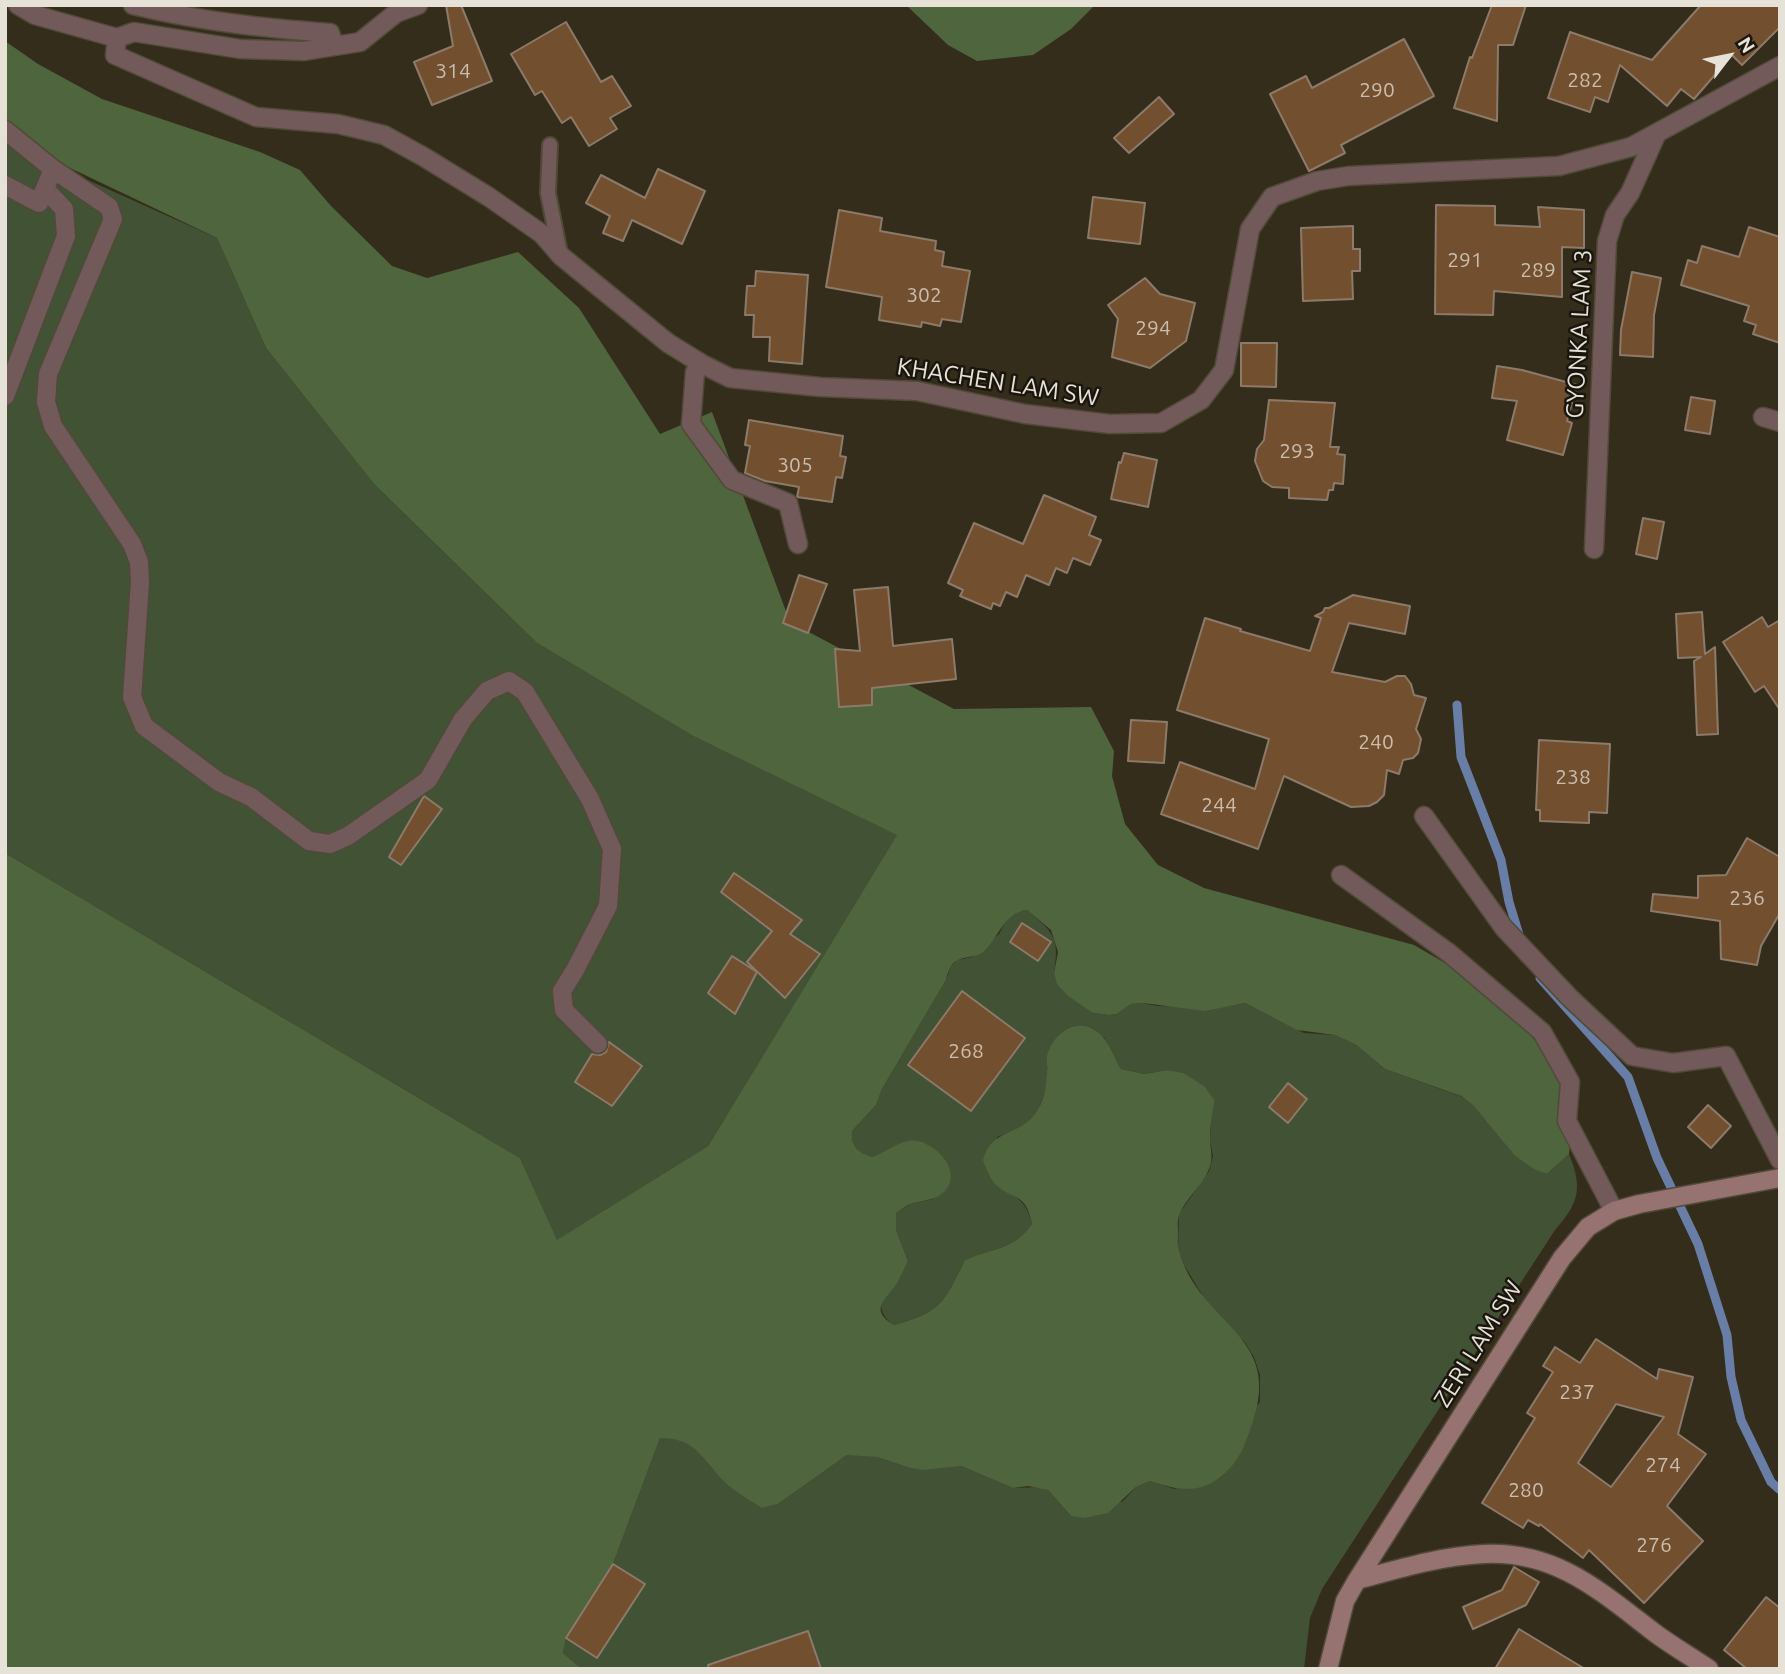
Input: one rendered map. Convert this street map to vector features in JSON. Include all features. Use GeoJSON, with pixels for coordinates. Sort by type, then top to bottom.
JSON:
{"type":"FeatureCollection","features":[{"type":"Feature","properties":{"kind":"street"},"geometry":{"type":"LineString","coordinates":[[18,5],[35,15],[117,38],[134,32],[198,44],[303,51],[360,42],[396,13],[418,5]]}},
{"type":"Feature","properties":{"kind":"street"},"geometry":{"type":"LineString","coordinates":[[133,5],[170,15],[246,27],[330,33],[334,45]]}},
{"type":"Feature","properties":{"kind":"street","name":"KHACHEN LAM SW"},"geometry":{"type":"LineString","coordinates":[[117,38],[115,55],[256,117],[338,124],[384,135],[424,156],[542,234],[561,256],[668,343],[730,378],[820,387],[917,391],[1025,414],[1110,424],[1161,423],[1201,400],[1224,370],[1250,229],[1272,197],[1317,181],[1348,176],[1559,166],[1631,147],[1780,66]]}},
{"type":"Feature","properties":{"kind":"street"},"geometry":{"type":"LineString","coordinates":[[5,130],[53,169],[109,207],[113,219],[48,374],[46,402],[53,426],[132,544],[139,562],[140,583],[131,697],[144,726],[219,782],[251,797],[309,841],[330,844],[348,836],[428,780],[463,719],[487,691],[509,681],[525,692],[590,799],[612,849],[608,906],[562,991],[564,1010],[598,1044]]}},
{"type":"Feature","properties":{"kind":"street","name":"GYONKA LAM 3"},"geometry":{"type":"LineString","coordinates":[[1594,549],[1607,241],[1615,215],[1630,192],[1657,133]]}},
{"type":"Feature","properties":{"kind":"street"},"geometry":{"type":"LineString","coordinates":[[5,185],[39,203],[53,169]]}},
{"type":"Feature","properties":{"kind":"street"},"geometry":{"type":"LineString","coordinates":[[5,396],[66,236],[65,209],[44,189]]}},
{"type":"Feature","properties":{"kind":"street"},"geometry":{"type":"LineString","coordinates":[[702,364],[695,372],[691,424],[732,480],[788,503],[798,544]]}},
{"type":"Feature","properties":{"kind":"street"},"geometry":{"type":"LineString","coordinates":[[1424,816],[1504,928],[1570,998],[1632,1056],[1674,1063],[1726,1056],[1780,1160]]}},
{"type":"Feature","properties":{"kind":"street"},"geometry":{"type":"LineString","coordinates":[[1341,875],[1449,953],[1542,1032],[1570,1082],[1567,1121],[1614,1211]]}},
{"type":"Feature","properties":{"kind":"street","name":"ZERI LAM SW"},"geometry":{"type":"LineString","coordinates":[[1328,1669],[1342,1611],[1357,1580],[1562,1258],[1588,1227],[1614,1211],[1639,1204],[1780,1178]]}},
{"type":"Feature","properties":{"kind":"street"},"geometry":{"type":"LineString","coordinates":[[1357,1580],[1426,1562],[1483,1554],[1511,1555],[1538,1561],[1566,1570],[1594,1585],[1654,1632],[1709,1669]]}},
{"type":"Feature","properties":{"kind":"lane"},"geometry":{"type":"LineString","coordinates":[[550,145],[548,193],[561,256]]}},
{"type":"Feature","properties":{"kind":"green space"},"geometry":{"type":"Polygon","coordinates":[[[906,5],[1095,5],[1071,29],[1033,55],[977,61],[948,45],[906,5]]]}},
{"type":"Feature","properties":{"kind":"green space"},"geometry":{"type":"Polygon","coordinates":[[[5,41],[38,64],[102,99],[260,152],[300,170],[331,206],[392,266],[427,278],[518,252],[579,308],[660,434],[712,412],[790,622],[954,709],[1091,707],[1114,751],[1112,776],[1125,824],[1158,865],[1204,888],[1414,945],[1459,971],[1521,1022],[1554,1065],[1573,1117],[1569,1154],[1547,1174],[1534,1169],[1514,1155],[1473,1105],[1461,1096],[1385,1069],[1356,1045],[1335,1035],[1297,1030],[1245,1003],[1205,1011],[1143,1003],[1131,1004],[1117,1014],[1093,1013],[1068,996],[1057,984],[1054,973],[1058,952],[1051,930],[1027,910],[1019,912],[1007,921],[983,952],[952,965],[946,980],[882,1089],[876,1105],[852,1131],[856,1148],[872,1157],[908,1141],[926,1144],[942,1156],[951,1174],[950,1183],[941,1194],[910,1204],[896,1213],[896,1230],[908,1261],[882,1304],[882,1314],[894,1325],[932,1310],[946,1296],[965,1260],[1010,1244],[1032,1224],[1023,1202],[996,1185],[983,1160],[993,1142],[1024,1125],[1038,1109],[1046,1087],[1047,1056],[1062,1032],[1077,1026],[1094,1029],[1107,1043],[1121,1069],[1145,1074],[1167,1070],[1183,1073],[1204,1086],[1215,1101],[1210,1128],[1212,1157],[1206,1175],[1180,1213],[1179,1250],[1189,1275],[1203,1296],[1248,1349],[1257,1369],[1259,1393],[1244,1447],[1231,1467],[1212,1483],[1183,1489],[1150,1481],[1136,1487],[1108,1513],[1084,1518],[1071,1516],[1048,1490],[1028,1486],[1013,1488],[961,1466],[922,1470],[877,1457],[847,1455],[778,1504],[762,1508],[729,1486],[692,1447],[673,1439],[660,1438],[613,1564],[566,1638],[563,1653],[582,1669],[5,1669],[5,853],[520,1158],[557,1240],[708,1146],[897,835],[693,736],[537,643],[374,484],[266,348],[217,238],[5,137],[5,41]]]}},
{"type":"Feature","properties":{"kind":"green space"},"geometry":{"type":"Polygon","coordinates":[[[5,143],[217,238],[266,348],[374,484],[537,643],[693,736],[898,834],[708,1146],[557,1241],[520,1158],[5,853],[5,143]]]}},
{"type":"Feature","properties":{"kind":"green space"},"geometry":{"type":"Polygon","coordinates":[[[1027,910],[1049,930],[1055,943],[1054,973],[1093,1013],[1117,1014],[1131,1004],[1143,1003],[1157,1006],[1222,1007],[1245,1003],[1304,1033],[1335,1035],[1356,1045],[1385,1069],[1460,1096],[1473,1104],[1514,1155],[1547,1174],[1569,1154],[1576,1176],[1574,1203],[1322,1589],[1310,1618],[1304,1669],[582,1669],[563,1653],[566,1638],[613,1564],[660,1438],[675,1437],[691,1446],[704,1456],[712,1468],[762,1508],[778,1504],[847,1455],[862,1454],[907,1467],[961,1466],[1013,1488],[1041,1487],[1048,1490],[1071,1516],[1123,1501],[1136,1487],[1150,1481],[1175,1489],[1260,1402],[1260,1375],[1254,1357],[1246,1344],[1204,1298],[1184,1265],[1178,1248],[1179,1214],[1209,1171],[1213,1156],[1210,1140],[1215,1101],[1167,1070],[1145,1074],[1121,1069],[1104,1037],[1047,1064],[1045,1090],[1035,1114],[1021,1128],[997,1137],[997,1186],[1020,1200],[1027,1210],[1032,1224],[1025,1233],[1010,1244],[965,1260],[946,1296],[932,1310],[894,1325],[883,1312],[882,1300],[908,1261],[896,1230],[896,1213],[910,1204],[933,1199],[930,1146],[908,1143],[872,1157],[856,1148],[852,1131],[876,1105],[882,1089],[946,980],[951,966],[957,960],[972,957],[999,934],[1006,920],[1019,911],[1027,910]]]}},
{"type":"Feature","properties":{"kind":"building"},"geometry":{"type":"Polygon","coordinates":[[[446,5],[461,5],[492,81],[432,105],[414,62],[453,46],[446,5]]]}},
{"type":"Feature","properties":{"kind":"building"},"geometry":{"type":"Polygon","coordinates":[[[1492,5],[1526,5],[1513,45],[1498,45],[1497,121],[1454,108],[1470,57],[1472,58],[1492,5]]]}},
{"type":"Feature","properties":{"kind":"building"},"geometry":{"type":"Polygon","coordinates":[[[1701,5],[1780,5],[1780,27],[1742,65],[1732,55],[1694,99],[1681,89],[1667,106],[1620,65],[1608,102],[1595,97],[1590,112],[1548,98],[1570,32],[1652,60],[1701,5]]]}},
{"type":"Feature","properties":{"kind":"building"},"geometry":{"type":"Polygon","coordinates":[[[566,22],[601,82],[612,76],[631,106],[610,118],[617,129],[589,146],[571,117],[562,123],[542,91],[535,95],[511,54],[566,22]]]}},
{"type":"Feature","properties":{"kind":"building"},"geometry":{"type":"Polygon","coordinates":[[[1404,39],[1434,96],[1341,145],[1345,153],[1309,171],[1270,94],[1306,76],[1312,88],[1404,39]]]}},
{"type":"Feature","properties":{"kind":"building"},"geometry":{"type":"Polygon","coordinates":[[[1159,97],[1174,114],[1129,153],[1114,138],[1159,97]]]}},
{"type":"Feature","properties":{"kind":"building"},"geometry":{"type":"Polygon","coordinates":[[[658,169],[705,191],[682,244],[632,220],[623,241],[603,233],[610,216],[586,203],[601,175],[645,198],[658,169]]]}},
{"type":"Feature","properties":{"kind":"building"},"geometry":{"type":"Polygon","coordinates":[[[1093,197],[1145,203],[1140,244],[1088,238],[1093,197]]]}},
{"type":"Feature","properties":{"kind":"building"},"geometry":{"type":"Polygon","coordinates":[[[1436,205],[1495,206],[1495,225],[1540,227],[1538,207],[1584,210],[1584,248],[1562,247],[1562,297],[1494,291],[1493,315],[1435,314],[1436,205]]]}},
{"type":"Feature","properties":{"kind":"building"},"geometry":{"type":"Polygon","coordinates":[[[839,210],[882,218],[880,231],[936,241],[935,250],[944,252],[942,266],[970,271],[961,322],[942,319],[940,326],[922,322],[921,327],[879,320],[882,297],[826,287],[839,210]]]}},
{"type":"Feature","properties":{"kind":"building"},"geometry":{"type":"Polygon","coordinates":[[[1353,226],[1353,249],[1360,249],[1360,271],[1352,271],[1353,299],[1303,301],[1301,228],[1353,226]]]}},
{"type":"Feature","properties":{"kind":"building"},"geometry":{"type":"Polygon","coordinates":[[[1749,227],[1780,237],[1780,343],[1753,334],[1756,325],[1744,321],[1749,306],[1681,285],[1688,260],[1697,263],[1702,246],[1739,257],[1749,227]]]}},
{"type":"Feature","properties":{"kind":"building"},"geometry":{"type":"Polygon","coordinates":[[[756,271],[808,275],[802,364],[769,361],[770,337],[753,337],[754,315],[745,315],[747,286],[755,286],[756,271]]]}},
{"type":"Feature","properties":{"kind":"building"},"geometry":{"type":"Polygon","coordinates":[[[1632,272],[1661,278],[1654,315],[1653,357],[1620,355],[1621,330],[1632,272]]]}},
{"type":"Feature","properties":{"kind":"building"},"geometry":{"type":"Polygon","coordinates":[[[1145,278],[1160,294],[1195,303],[1186,341],[1150,368],[1112,357],[1118,319],[1108,305],[1145,278]]]}},
{"type":"Feature","properties":{"kind":"building"},"geometry":{"type":"Polygon","coordinates":[[[1241,343],[1277,343],[1276,387],[1241,386],[1241,343]]]}},
{"type":"Feature","properties":{"kind":"building"},"geometry":{"type":"Polygon","coordinates":[[[1497,366],[1577,385],[1567,421],[1572,423],[1563,455],[1507,440],[1517,401],[1492,398],[1497,366]]]}},
{"type":"Feature","properties":{"kind":"building"},"geometry":{"type":"Polygon","coordinates":[[[1691,397],[1715,401],[1710,434],[1685,430],[1691,397]]]}},
{"type":"Feature","properties":{"kind":"building"},"geometry":{"type":"Polygon","coordinates":[[[1269,400],[1335,403],[1330,447],[1339,447],[1337,454],[1345,455],[1343,484],[1334,483],[1327,500],[1289,498],[1289,488],[1272,487],[1263,481],[1255,461],[1257,449],[1264,440],[1269,400]]]}},
{"type":"Feature","properties":{"kind":"building"},"geometry":{"type":"Polygon","coordinates":[[[749,420],[843,436],[840,456],[846,457],[842,478],[836,477],[832,502],[797,497],[799,487],[765,481],[745,473],[750,446],[745,445],[749,420]]]}},
{"type":"Feature","properties":{"kind":"building"},"geometry":{"type":"Polygon","coordinates":[[[1124,453],[1157,460],[1148,507],[1111,499],[1119,462],[1121,463],[1124,453]]]}},
{"type":"Feature","properties":{"kind":"building"},"geometry":{"type":"Polygon","coordinates":[[[1044,495],[1096,517],[1089,535],[1101,540],[1090,565],[1073,558],[1067,573],[1056,568],[1049,585],[1026,575],[1017,597],[1006,592],[1000,606],[993,603],[991,609],[960,596],[963,590],[948,583],[974,523],[1023,544],[1044,495]]]}},
{"type":"Feature","properties":{"kind":"building"},"geometry":{"type":"Polygon","coordinates":[[[1643,518],[1664,522],[1657,559],[1636,554],[1643,518]]]}},
{"type":"Feature","properties":{"kind":"building"},"geometry":{"type":"Polygon","coordinates":[[[799,575],[827,584],[808,633],[783,623],[799,575]]]}},
{"type":"Feature","properties":{"kind":"building"},"geometry":{"type":"Polygon","coordinates":[[[888,587],[893,646],[952,639],[956,679],[872,688],[872,705],[839,707],[835,649],[860,651],[854,590],[888,587]]]}},
{"type":"Feature","properties":{"kind":"building"},"geometry":{"type":"Polygon","coordinates":[[[1353,595],[1410,606],[1405,634],[1349,623],[1332,672],[1385,682],[1397,676],[1405,676],[1414,695],[1426,698],[1416,729],[1421,739],[1418,753],[1413,758],[1403,760],[1399,774],[1387,770],[1384,795],[1369,806],[1351,807],[1284,776],[1258,849],[1161,814],[1180,762],[1255,789],[1269,739],[1177,710],[1205,618],[1310,651],[1321,618],[1315,616],[1325,608],[1353,595]]]}},
{"type":"Feature","properties":{"kind":"building"},"geometry":{"type":"Polygon","coordinates":[[[1702,612],[1705,654],[1715,647],[1718,734],[1697,735],[1694,661],[1701,657],[1678,658],[1676,614],[1702,612]]]}},
{"type":"Feature","properties":{"kind":"building"},"geometry":{"type":"Polygon","coordinates":[[[1762,617],[1768,627],[1780,620],[1780,710],[1764,686],[1755,692],[1723,642],[1762,617]]]}},
{"type":"Feature","properties":{"kind":"building"},"geometry":{"type":"Polygon","coordinates":[[[1131,720],[1167,722],[1164,763],[1128,761],[1131,720]]]}},
{"type":"Feature","properties":{"kind":"building"},"geometry":{"type":"Polygon","coordinates":[[[1539,740],[1610,744],[1607,813],[1589,812],[1589,823],[1540,821],[1540,810],[1536,810],[1539,740]]]}},
{"type":"Feature","properties":{"kind":"building"},"geometry":{"type":"Polygon","coordinates":[[[424,796],[442,809],[401,865],[389,857],[424,796]]]}},
{"type":"Feature","properties":{"kind":"building"},"geometry":{"type":"Polygon","coordinates":[[[1747,838],[1780,857],[1780,913],[1761,946],[1757,965],[1721,959],[1720,921],[1651,911],[1653,894],[1698,898],[1698,876],[1726,875],[1747,838]]]}},
{"type":"Feature","properties":{"kind":"building"},"geometry":{"type":"Polygon","coordinates":[[[734,873],[802,920],[790,934],[820,954],[785,998],[747,962],[772,931],[721,892],[734,873]]]}},
{"type":"Feature","properties":{"kind":"building"},"geometry":{"type":"Polygon","coordinates":[[[1022,923],[1051,942],[1038,961],[1010,942],[1022,923]]]}},
{"type":"Feature","properties":{"kind":"building"},"geometry":{"type":"Polygon","coordinates":[[[732,956],[757,972],[735,1014],[708,993],[732,956]]]}},
{"type":"Feature","properties":{"kind":"building"},"geometry":{"type":"Polygon","coordinates":[[[962,991],[1025,1038],[971,1111],[908,1065],[962,991]]]}},
{"type":"Feature","properties":{"kind":"building"},"geometry":{"type":"Polygon","coordinates":[[[609,1042],[642,1066],[612,1106],[575,1082],[592,1054],[600,1055],[606,1052],[609,1042]]]}},
{"type":"Feature","properties":{"kind":"building"},"geometry":{"type":"Polygon","coordinates":[[[1288,1083],[1307,1099],[1288,1123],[1269,1107],[1288,1083]]]}},
{"type":"Feature","properties":{"kind":"building"},"geometry":{"type":"Polygon","coordinates":[[[1708,1105],[1731,1126],[1711,1148],[1688,1127],[1708,1105]]]}},
{"type":"Feature","properties":{"kind":"building"},"geometry":{"type":"Polygon","coordinates":[[[1596,1339],[1657,1379],[1659,1369],[1693,1377],[1678,1434],[1706,1454],[1667,1506],[1703,1541],[1644,1603],[1589,1550],[1583,1558],[1540,1524],[1539,1526],[1528,1520],[1523,1528],[1482,1503],[1535,1418],[1527,1413],[1553,1372],[1543,1366],[1555,1347],[1580,1363],[1596,1339]],[[1616,1404],[1578,1463],[1611,1487],[1664,1417],[1616,1404]]]}},
{"type":"Feature","properties":{"kind":"building"},"geometry":{"type":"Polygon","coordinates":[[[613,1564],[645,1584],[597,1658],[566,1638],[613,1564]]]}},
{"type":"Feature","properties":{"kind":"building"},"geometry":{"type":"Polygon","coordinates":[[[1514,1567],[1539,1582],[1526,1605],[1473,1629],[1463,1607],[1502,1590],[1514,1567]]]}},
{"type":"Feature","properties":{"kind":"building"},"geometry":{"type":"Polygon","coordinates":[[[1766,1597],[1780,1608],[1780,1669],[1747,1669],[1724,1650],[1766,1597]]]}},
{"type":"Feature","properties":{"kind":"building"},"geometry":{"type":"Polygon","coordinates":[[[1519,1629],[1585,1669],[1495,1669],[1519,1629]]]}},
{"type":"Feature","properties":{"kind":"building"},"geometry":{"type":"Polygon","coordinates":[[[808,1631],[821,1669],[709,1669],[708,1665],[808,1631]]]}},
{"type":"Feature","properties":{"kind":"waterway"},"geometry":{"type":"LineString","coordinates":[[1457,705],[1461,757],[1501,860],[1509,902],[1520,938]]}},
{"type":"Feature","properties":{"kind":"waterway"},"geometry":{"type":"LineString","coordinates":[[1540,978],[1628,1077],[1657,1158],[1698,1244],[1727,1335],[1731,1377],[1741,1420],[1771,1482],[1780,1490]]}}]}
